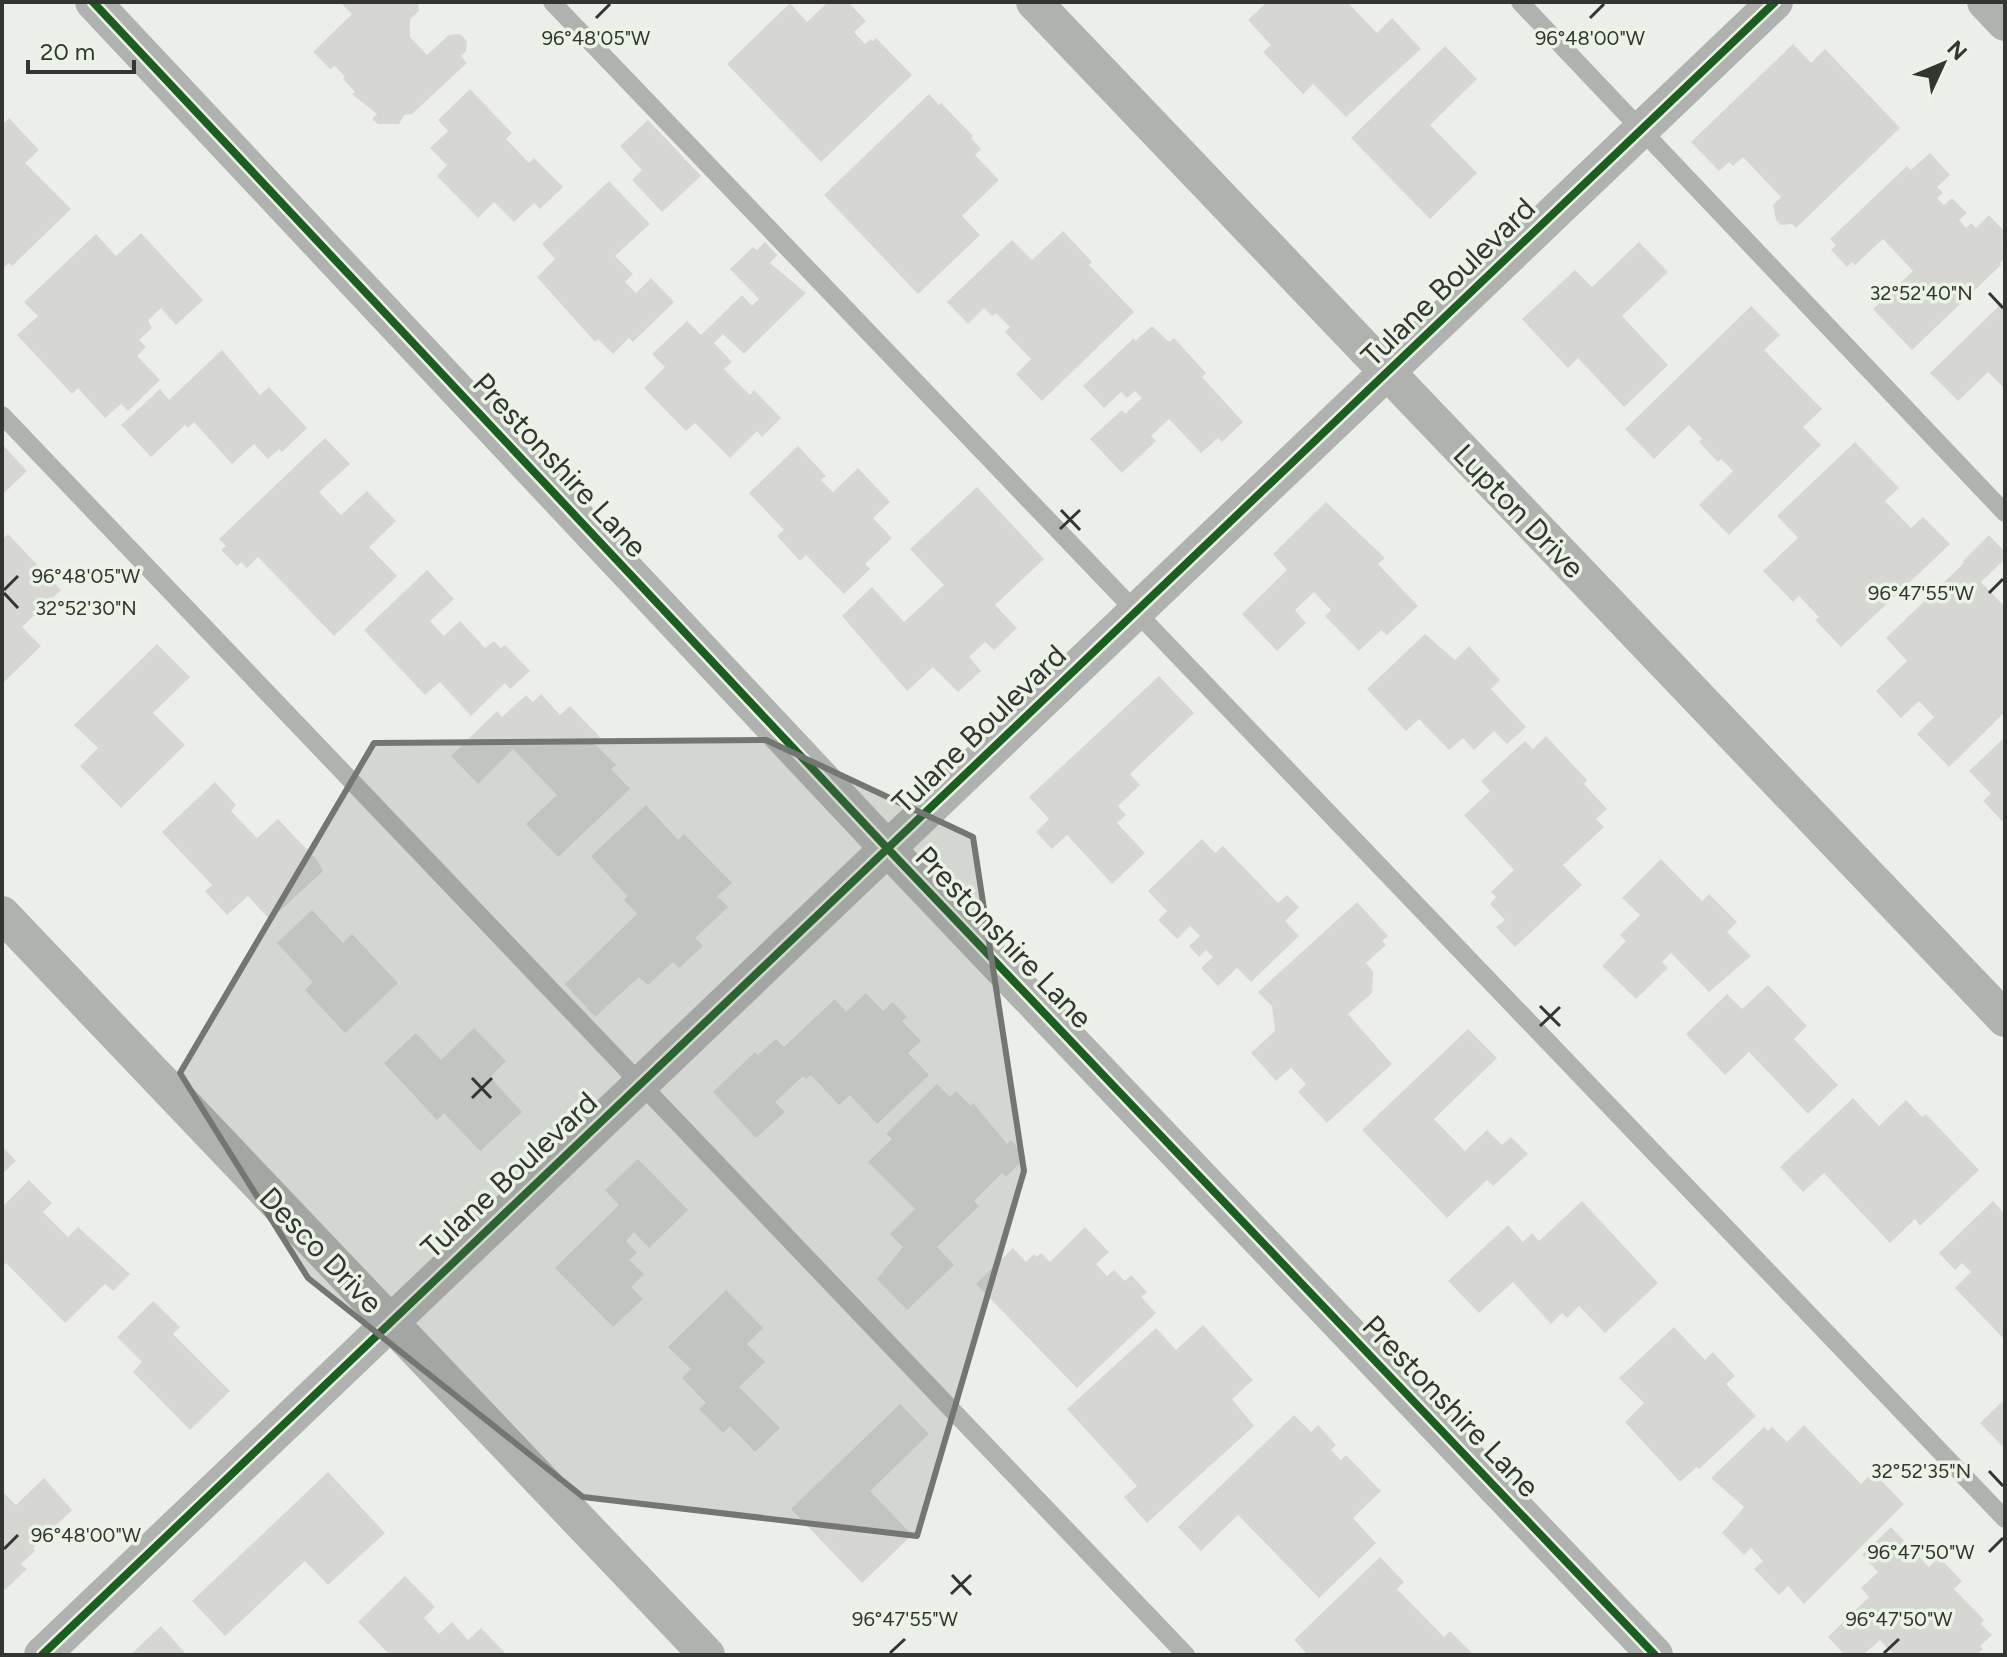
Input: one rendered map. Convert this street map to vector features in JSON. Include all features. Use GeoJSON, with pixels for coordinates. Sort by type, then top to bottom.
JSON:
{"type":"FeatureCollection","features":[{"type":"Feature","properties":{"kind":"street","name":"Prestonshire Lane"},"geometry":{"type":"LineString","coordinates":[[93,2],[888,849],[1655,1655]]}},
{"type":"Feature","properties":{"kind":"street","name":"Lupton Drive"},"geometry":{"type":"LineString","coordinates":[[1034,2],[2005,1019]]}},
{"type":"Feature","properties":{"kind":"street","name":"Tulane Boulevard"},"geometry":{"type":"LineString","coordinates":[[42,1655],[1775,2]]}},
{"type":"Feature","properties":{"kind":"street"},"geometry":{"type":"LineString","coordinates":[[1985,2],[2005,23]]}},
{"type":"Feature","properties":{"kind":"street","name":"Desco Drive"},"geometry":{"type":"LineString","coordinates":[[2,914],[707,1655]]}},
{"type":"Feature","properties":{"kind":"lane"},"geometry":{"type":"LineString","coordinates":[[552,2],[2005,1519]]}},
{"type":"Feature","properties":{"kind":"lane"},"geometry":{"type":"LineString","coordinates":[[1520,2],[2005,513]]}},
{"type":"Feature","properties":{"kind":"lane"},"geometry":{"type":"LineString","coordinates":[[2,415],[1186,1655]]}},
{"type":"Feature","properties":{"kind":"highlighted area"},"geometry":{"type":"Polygon","coordinates":[[[766,740],[973,837],[1024,1171],[917,1536],[583,1497],[308,1278],[180,1073],[374,743],[766,740]]]}},
{"type":"Feature","properties":{"kind":"building"},"geometry":{"type":"Polygon","coordinates":[[[340,2],[418,2],[419,11],[410,19],[410,37],[427,55],[449,35],[460,34],[467,41],[466,51],[461,56],[467,63],[412,114],[404,115],[399,124],[378,124],[372,119],[377,114],[352,94],[355,92],[343,79],[345,77],[335,66],[330,69],[313,52],[352,14],[340,2]]]}},
{"type":"Feature","properties":{"kind":"building"},"geometry":{"type":"Polygon","coordinates":[[[828,2],[848,2],[866,21],[854,32],[865,44],[876,38],[912,75],[821,162],[727,64],[790,3],[807,22],[828,2]]]}},
{"type":"Feature","properties":{"kind":"building"},"geometry":{"type":"Polygon","coordinates":[[[1267,2],[1347,2],[1377,33],[1392,18],[1421,49],[1346,117],[1313,84],[1303,94],[1263,52],[1271,45],[1248,20],[1267,2]]]}},
{"type":"Feature","properties":{"kind":"building"},"geometry":{"type":"Polygon","coordinates":[[[1793,44],[1811,63],[1825,49],[1900,128],[1796,228],[1792,224],[1781,225],[1776,220],[1773,205],[1781,197],[1743,157],[1733,166],[1729,162],[1719,171],[1691,142],[1793,44]]]}},
{"type":"Feature","properties":{"kind":"building"},"geometry":{"type":"Polygon","coordinates":[[[1445,46],[1477,79],[1430,125],[1477,173],[1430,219],[1351,138],[1445,46]]]}},
{"type":"Feature","properties":{"kind":"building"},"geometry":{"type":"Polygon","coordinates":[[[470,89],[512,133],[506,139],[529,163],[534,158],[563,187],[540,209],[534,203],[514,222],[494,202],[478,218],[437,176],[447,165],[430,148],[448,131],[438,120],[470,89]]]}},
{"type":"Feature","properties":{"kind":"building"},"geometry":{"type":"Polygon","coordinates":[[[929,94],[973,136],[971,138],[981,149],[975,155],[999,180],[962,216],[980,235],[918,294],[824,195],[929,94]]]}},
{"type":"Feature","properties":{"kind":"building"},"geometry":{"type":"Polygon","coordinates":[[[9,118],[39,150],[25,163],[71,209],[12,266],[9,263],[2,269],[2,125],[9,118]]]}},
{"type":"Feature","properties":{"kind":"building"},"geometry":{"type":"Polygon","coordinates":[[[648,120],[701,176],[662,212],[632,180],[642,170],[620,146],[648,120]]]}},
{"type":"Feature","properties":{"kind":"building"},"geometry":{"type":"Polygon","coordinates":[[[1930,153],[1950,175],[1937,187],[1943,193],[1937,198],[1944,205],[1952,198],[1967,213],[1959,220],[1966,228],[1971,223],[1976,228],[1989,215],[2005,232],[2002,247],[2005,258],[1912,350],[1873,309],[1913,271],[1883,239],[1855,265],[1852,262],[1847,267],[1831,250],[1836,245],[1830,239],[1907,166],[1911,170],[1930,153]]]}},
{"type":"Feature","properties":{"kind":"building"},"geometry":{"type":"Polygon","coordinates":[[[609,181],[650,224],[615,256],[633,274],[625,282],[636,293],[651,278],[674,302],[633,342],[629,338],[613,354],[598,339],[595,342],[537,277],[555,259],[542,244],[609,181]]]}},
{"type":"Feature","properties":{"kind":"building"},"geometry":{"type":"Polygon","coordinates":[[[1063,231],[1092,262],[1089,265],[1134,312],[1042,401],[1016,374],[1031,359],[1005,332],[1010,327],[996,313],[992,316],[984,308],[968,324],[947,302],[1012,240],[1032,260],[1063,231]]]}},
{"type":"Feature","properties":{"kind":"building"},"geometry":{"type":"Polygon","coordinates":[[[141,233],[203,300],[176,325],[161,308],[148,320],[152,328],[139,340],[146,347],[137,356],[160,380],[128,411],[121,404],[105,418],[78,388],[72,394],[17,335],[38,316],[24,302],[96,234],[116,256],[141,233]]]}},
{"type":"Feature","properties":{"kind":"building"},"geometry":{"type":"Polygon","coordinates":[[[765,242],[777,255],[770,263],[806,293],[744,354],[723,334],[714,343],[732,362],[724,369],[750,395],[754,390],[781,418],[762,437],[757,431],[730,458],[695,423],[686,431],[644,388],[665,367],[652,354],[687,321],[701,335],[742,295],[752,306],[759,299],[730,269],[753,247],[757,250],[765,242]]]}},
{"type":"Feature","properties":{"kind":"building"},"geometry":{"type":"Polygon","coordinates":[[[1639,242],[1668,272],[1622,316],[1668,365],[1624,407],[1578,358],[1568,368],[1522,319],[1575,270],[1592,287],[1639,242]]]}},
{"type":"Feature","properties":{"kind":"building"},"geometry":{"type":"Polygon","coordinates":[[[2005,300],[2005,389],[1988,372],[1958,401],[1930,373],[2005,300]]]}},
{"type":"Feature","properties":{"kind":"building"},"geometry":{"type":"Polygon","coordinates":[[[1751,306],[1780,335],[1764,350],[1822,409],[1803,427],[1821,445],[1729,535],[1699,505],[1733,471],[1721,459],[1718,462],[1699,442],[1702,439],[1689,425],[1654,459],[1625,429],[1751,306]]]}},
{"type":"Feature","properties":{"kind":"building"},"geometry":{"type":"Polygon","coordinates":[[[1152,326],[1169,342],[1174,338],[1206,373],[1202,377],[1243,422],[1222,442],[1218,438],[1201,453],[1169,419],[1151,436],[1156,441],[1122,473],[1090,439],[1122,410],[1125,414],[1142,398],[1135,391],[1127,398],[1121,392],[1104,408],[1083,386],[1134,338],[1135,341],[1152,326]]]}},
{"type":"Feature","properties":{"kind":"building"},"geometry":{"type":"Polygon","coordinates":[[[222,350],[260,395],[269,387],[307,428],[282,452],[279,449],[268,459],[254,444],[232,464],[194,422],[188,428],[185,425],[151,457],[121,425],[160,389],[169,400],[222,350]]]}},
{"type":"Feature","properties":{"kind":"building"},"geometry":{"type":"Polygon","coordinates":[[[325,438],[350,464],[319,492],[341,515],[367,491],[396,521],[369,547],[397,576],[334,636],[258,557],[247,568],[241,562],[237,566],[221,550],[226,546],[219,539],[325,438]]]}},
{"type":"Feature","properties":{"kind":"building"},"geometry":{"type":"Polygon","coordinates":[[[1855,442],[1899,488],[1885,501],[1911,528],[1923,517],[1950,544],[1841,647],[1815,620],[1819,617],[1799,596],[1793,602],[1763,571],[1798,538],[1777,516],[1855,442]]]}},
{"type":"Feature","properties":{"kind":"building"},"geometry":{"type":"Polygon","coordinates":[[[2,444],[27,471],[2,495],[2,444]]]}},
{"type":"Feature","properties":{"kind":"building"},"geometry":{"type":"Polygon","coordinates":[[[798,446],[826,476],[821,480],[833,492],[858,468],[890,502],[873,518],[892,538],[865,564],[870,569],[844,594],[806,555],[800,561],[777,536],[784,530],[749,493],[798,446]]]}},
{"type":"Feature","properties":{"kind":"building"},"geometry":{"type":"Polygon","coordinates":[[[977,487],[1044,559],[995,605],[1017,628],[994,650],[985,642],[969,657],[981,671],[958,692],[933,667],[907,691],[842,616],[872,587],[904,622],[944,585],[910,549],[977,487]]]}},
{"type":"Feature","properties":{"kind":"building"},"geometry":{"type":"Polygon","coordinates":[[[1326,502],[1385,558],[1378,564],[1418,606],[1387,635],[1381,630],[1359,651],[1325,616],[1331,610],[1314,592],[1295,610],[1306,623],[1277,651],[1242,614],[1287,570],[1273,554],[1326,502]]]}},
{"type":"Feature","properties":{"kind":"building"},"geometry":{"type":"Polygon","coordinates":[[[8,534],[61,590],[22,627],[41,646],[4,682],[2,540],[8,534]]]}},
{"type":"Feature","properties":{"kind":"building"},"geometry":{"type":"Polygon","coordinates":[[[1989,535],[2005,552],[2005,559],[1981,582],[2005,607],[2005,712],[1949,767],[1917,734],[1934,717],[1919,701],[1901,718],[1876,691],[1907,661],[1886,638],[1989,535]]]}},
{"type":"Feature","properties":{"kind":"building"},"geometry":{"type":"Polygon","coordinates":[[[427,570],[454,599],[430,621],[444,636],[460,621],[485,648],[494,641],[501,648],[505,645],[530,671],[510,689],[505,683],[471,716],[440,682],[425,695],[364,630],[427,570]]]}},
{"type":"Feature","properties":{"kind":"building"},"geometry":{"type":"Polygon","coordinates":[[[1425,634],[1455,660],[1469,646],[1500,680],[1491,689],[1526,727],[1507,744],[1494,731],[1474,750],[1463,738],[1449,750],[1419,719],[1406,731],[1367,689],[1425,634]]]}},
{"type":"Feature","properties":{"kind":"building"},"geometry":{"type":"Polygon","coordinates":[[[157,644],[190,677],[153,713],[185,745],[121,808],[80,766],[98,748],[74,725],[157,644]]]}},
{"type":"Feature","properties":{"kind":"building"},"geometry":{"type":"Polygon","coordinates":[[[1159,676],[1194,713],[1130,774],[1140,785],[1118,806],[1126,815],[1117,823],[1145,853],[1112,884],[1067,835],[1052,849],[1036,832],[1049,819],[1029,797],[1159,676]]]}},
{"type":"Feature","properties":{"kind":"building"},"geometry":{"type":"Polygon","coordinates":[[[541,694],[560,715],[570,706],[600,737],[594,743],[616,765],[611,769],[630,789],[558,857],[526,824],[557,795],[513,749],[478,784],[451,756],[497,711],[502,717],[526,695],[533,702],[541,694]]]}},
{"type":"Feature","properties":{"kind":"building"},"geometry":{"type":"Polygon","coordinates":[[[1546,736],[1587,780],[1584,784],[1607,809],[1596,819],[1604,827],[1563,865],[1582,885],[1515,947],[1496,927],[1505,920],[1490,904],[1496,897],[1491,892],[1514,870],[1464,815],[1490,791],[1481,781],[1525,741],[1533,749],[1546,736]]]}},
{"type":"Feature","properties":{"kind":"building"},"geometry":{"type":"Polygon","coordinates":[[[2005,737],[2005,824],[1983,801],[1991,794],[1969,771],[2005,737]]]}},
{"type":"Feature","properties":{"kind":"building"},"geometry":{"type":"Polygon","coordinates":[[[215,782],[236,805],[231,811],[257,838],[278,819],[317,860],[323,871],[270,920],[248,896],[227,915],[205,891],[212,885],[162,832],[215,782]]]}},
{"type":"Feature","properties":{"kind":"building"},"geometry":{"type":"Polygon","coordinates":[[[646,805],[678,840],[684,834],[732,883],[717,896],[728,907],[695,938],[703,946],[679,968],[673,962],[648,985],[639,977],[595,1017],[565,984],[637,914],[624,900],[627,896],[591,856],[646,805]]]}},
{"type":"Feature","properties":{"kind":"building"},"geometry":{"type":"Polygon","coordinates":[[[1202,839],[1215,853],[1223,846],[1278,903],[1287,895],[1299,907],[1285,921],[1299,936],[1251,982],[1237,968],[1218,986],[1201,968],[1213,957],[1206,950],[1199,957],[1189,946],[1200,936],[1190,926],[1177,939],[1158,920],[1167,911],[1148,891],[1202,839]]]}},
{"type":"Feature","properties":{"kind":"building"},"geometry":{"type":"Polygon","coordinates":[[[1661,859],[1702,901],[1709,894],[1737,922],[1727,932],[1751,956],[1709,992],[1671,953],[1662,962],[1668,968],[1636,999],[1602,966],[1626,941],[1620,935],[1640,915],[1622,898],[1661,859]]]}},
{"type":"Feature","properties":{"kind":"building"},"geometry":{"type":"Polygon","coordinates":[[[1357,902],[1388,936],[1382,941],[1386,945],[1366,963],[1373,971],[1372,993],[1348,1014],[1392,1064],[1327,1123],[1298,1092],[1306,1084],[1291,1068],[1276,1081],[1251,1053],[1275,1031],[1272,1006],[1258,992],[1357,902]]]}},
{"type":"Feature","properties":{"kind":"building"},"geometry":{"type":"Polygon","coordinates":[[[312,910],[343,943],[352,934],[398,983],[345,1033],[305,990],[313,982],[277,943],[312,910]]]}},
{"type":"Feature","properties":{"kind":"building"},"geometry":{"type":"Polygon","coordinates":[[[1768,985],[1807,1026],[1794,1039],[1838,1085],[1808,1114],[1749,1052],[1725,1075],[1686,1034],[1727,994],[1742,1009],[1768,985]]]}},
{"type":"Feature","properties":{"kind":"building"},"geometry":{"type":"Polygon","coordinates":[[[866,993],[883,1011],[893,1002],[907,1017],[902,1021],[921,1041],[908,1053],[929,1075],[877,1124],[850,1095],[839,1105],[811,1075],[806,1079],[803,1076],[775,1102],[785,1112],[756,1138],[713,1092],[755,1052],[758,1055],[776,1039],[784,1047],[835,999],[846,1012],[866,993]]]}},
{"type":"Feature","properties":{"kind":"building"},"geometry":{"type":"Polygon","coordinates":[[[474,1028],[506,1061],[490,1077],[522,1112],[480,1151],[444,1113],[437,1120],[384,1063],[416,1033],[441,1060],[474,1028]]]}},
{"type":"Feature","properties":{"kind":"building"},"geometry":{"type":"Polygon","coordinates":[[[1468,1029],[1497,1058],[1434,1119],[1465,1151],[1487,1130],[1502,1145],[1511,1137],[1528,1154],[1493,1186],[1487,1180],[1447,1218],[1362,1130],[1468,1029]]]}},
{"type":"Feature","properties":{"kind":"building"},"geometry":{"type":"Polygon","coordinates":[[[937,1084],[950,1097],[956,1091],[971,1106],[973,1103],[1007,1144],[1011,1140],[1026,1157],[1006,1177],[1002,1173],[974,1201],[979,1206],[937,1247],[954,1265],[907,1310],[877,1279],[903,1247],[890,1234],[915,1209],[868,1162],[892,1139],[886,1134],[937,1084]]]}},
{"type":"Feature","properties":{"kind":"building"},"geometry":{"type":"Polygon","coordinates":[[[1853,1098],[1879,1126],[1906,1100],[1922,1117],[1926,1114],[1979,1170],[1920,1226],[1915,1219],[1890,1243],[1824,1173],[1803,1192],[1780,1167],[1853,1098]]]}},
{"type":"Feature","properties":{"kind":"building"},"geometry":{"type":"Polygon","coordinates":[[[2,1146],[16,1161],[2,1174],[2,1146]]]}},
{"type":"Feature","properties":{"kind":"building"},"geometry":{"type":"Polygon","coordinates":[[[638,1159],[688,1210],[649,1248],[634,1232],[626,1241],[637,1253],[629,1260],[644,1274],[631,1287],[643,1299],[613,1327],[555,1268],[619,1205],[605,1190],[638,1159]]]}},
{"type":"Feature","properties":{"kind":"building"},"geometry":{"type":"Polygon","coordinates":[[[29,1180],[52,1203],[43,1212],[68,1237],[78,1227],[130,1274],[113,1291],[105,1284],[65,1323],[6,1263],[2,1267],[2,1207],[29,1180]]]}},
{"type":"Feature","properties":{"kind":"building"},"geometry":{"type":"Polygon","coordinates":[[[1582,1201],[1658,1283],[1605,1333],[1579,1306],[1567,1318],[1562,1313],[1551,1324],[1513,1282],[1479,1313],[1448,1281],[1508,1225],[1523,1242],[1532,1233],[1539,1241],[1582,1201]]]}},
{"type":"Feature","properties":{"kind":"building"},"geometry":{"type":"Polygon","coordinates":[[[1993,1201],[2005,1214],[2005,1340],[1955,1288],[1971,1272],[1962,1263],[1955,1270],[1939,1253],[1993,1201]]]}},
{"type":"Feature","properties":{"kind":"building"},"geometry":{"type":"Polygon","coordinates":[[[1085,1227],[1109,1252],[1096,1264],[1107,1276],[1114,1270],[1125,1281],[1131,1275],[1147,1292],[1141,1297],[1156,1313],[1077,1388],[976,1284],[1013,1248],[1026,1262],[1034,1254],[1036,1257],[1041,1253],[1050,1262],[1085,1227]]]}},
{"type":"Feature","properties":{"kind":"building"},"geometry":{"type":"Polygon","coordinates":[[[726,1290],[763,1328],[747,1344],[765,1362],[739,1387],[780,1428],[755,1452],[730,1426],[723,1433],[699,1409],[706,1403],[682,1378],[691,1369],[668,1347],[726,1290]]]}},
{"type":"Feature","properties":{"kind":"building"},"geometry":{"type":"Polygon","coordinates":[[[153,1301],[180,1327],[173,1334],[230,1391],[190,1430],[133,1372],[142,1362],[117,1337],[153,1301]]]}},
{"type":"Feature","properties":{"kind":"building"},"geometry":{"type":"Polygon","coordinates":[[[1203,1325],[1253,1380],[1232,1399],[1254,1426],[1147,1523],[1124,1497],[1137,1486],[1067,1409],[1156,1328],[1176,1350],[1203,1325]]]}},
{"type":"Feature","properties":{"kind":"building"},"geometry":{"type":"Polygon","coordinates":[[[1674,1327],[1705,1360],[1713,1352],[1735,1376],[1726,1384],[1756,1416],[1699,1469],[1697,1467],[1680,1482],[1625,1422],[1644,1403],[1619,1378],[1674,1327]]]}},
{"type":"Feature","properties":{"kind":"building"},"geometry":{"type":"Polygon","coordinates":[[[2005,1399],[2005,1449],[1980,1423],[2005,1399]]]}},
{"type":"Feature","properties":{"kind":"building"},"geometry":{"type":"Polygon","coordinates":[[[900,1404],[929,1434],[870,1491],[912,1535],[862,1583],[791,1509],[900,1404]]]}},
{"type":"Feature","properties":{"kind":"building"},"geometry":{"type":"Polygon","coordinates":[[[1294,1415],[1311,1432],[1318,1425],[1336,1445],[1331,1450],[1341,1460],[1346,1455],[1381,1491],[1353,1518],[1376,1543],[1319,1598],[1238,1515],[1201,1551],[1178,1527],[1294,1415]]]}},
{"type":"Feature","properties":{"kind":"building"},"geometry":{"type":"Polygon","coordinates":[[[1804,1425],[1861,1484],[1873,1472],[1904,1504],[1804,1604],[1788,1586],[1779,1595],[1754,1569],[1763,1561],[1751,1548],[1744,1555],[1722,1533],[1744,1507],[1711,1478],[1764,1427],[1768,1431],[1772,1427],[1787,1442],[1804,1425]]]}},
{"type":"Feature","properties":{"kind":"building"},"geometry":{"type":"Polygon","coordinates":[[[328,1472],[385,1533],[328,1585],[305,1561],[225,1636],[192,1601],[328,1472]]]}},
{"type":"Feature","properties":{"kind":"building"},"geometry":{"type":"Polygon","coordinates":[[[44,1478],[72,1510],[33,1548],[35,1551],[21,1564],[27,1569],[5,1590],[2,1587],[2,1495],[4,1493],[16,1505],[44,1478]]]}},
{"type":"Feature","properties":{"kind":"building"},"geometry":{"type":"Polygon","coordinates":[[[1891,1527],[1929,1567],[1939,1557],[1962,1581],[1954,1589],[1984,1620],[1981,1624],[1992,1635],[1980,1646],[1983,1649],[1977,1655],[1890,1655],[1892,1653],[1880,1640],[1863,1655],[1845,1655],[1828,1637],[1869,1597],[1861,1588],[1878,1572],[1862,1555],[1891,1527]]]}},
{"type":"Feature","properties":{"kind":"building"},"geometry":{"type":"Polygon","coordinates":[[[1380,1557],[1404,1582],[1397,1589],[1444,1637],[1450,1631],[1472,1653],[1470,1655],[1308,1655],[1294,1640],[1380,1557]]]}},
{"type":"Feature","properties":{"kind":"building"},"geometry":{"type":"Polygon","coordinates":[[[405,1576],[435,1607],[424,1618],[439,1634],[452,1622],[468,1640],[481,1628],[507,1655],[390,1655],[358,1622],[405,1576]]]}},
{"type":"Feature","properties":{"kind":"building"},"geometry":{"type":"Polygon","coordinates":[[[161,1626],[187,1655],[130,1655],[161,1626]]]}},
{"type":"Feature","properties":{"kind":"cycle path"},"geometry":{"type":"LineString","coordinates":[[93,2],[888,849],[1655,1655]]}},
{"type":"Feature","properties":{"kind":"cycle path"},"geometry":{"type":"LineString","coordinates":[[42,1655],[1775,2]]}}]}
